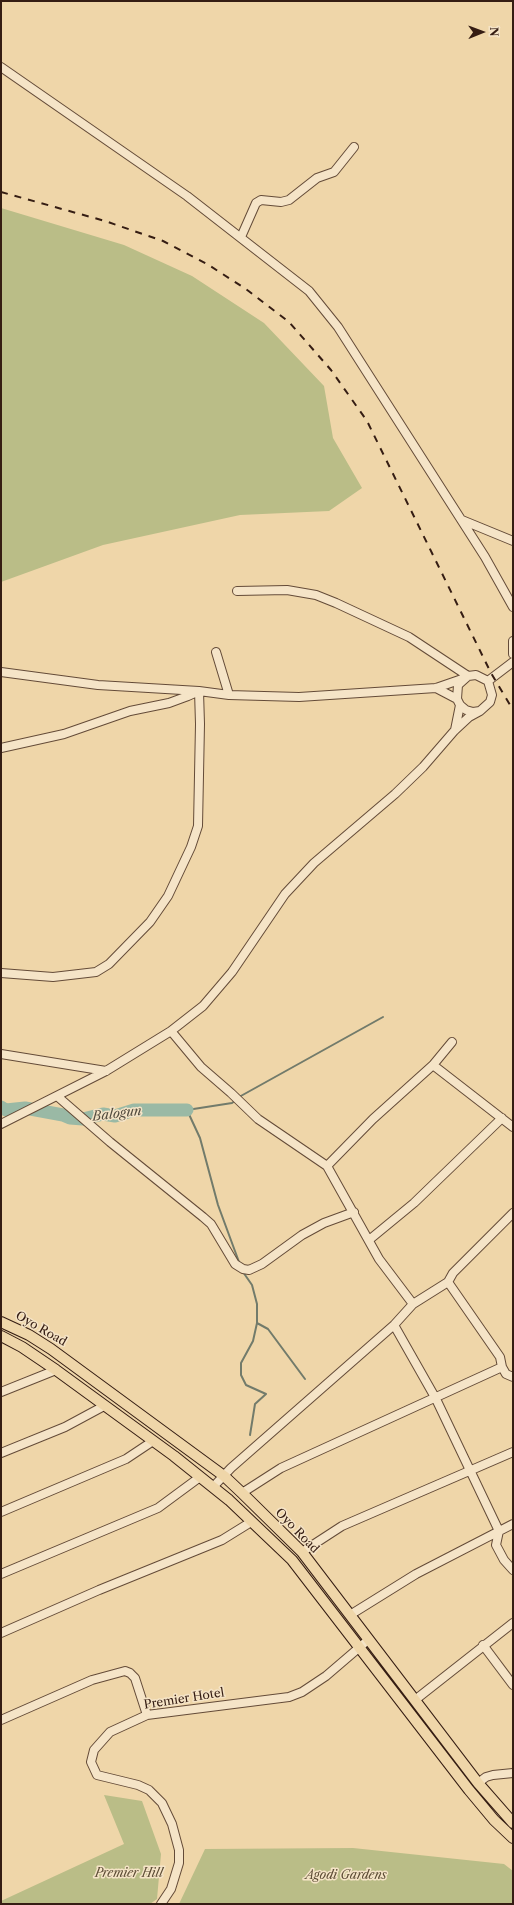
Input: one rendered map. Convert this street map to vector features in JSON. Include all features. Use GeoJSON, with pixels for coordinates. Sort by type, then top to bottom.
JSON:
{"type":"FeatureCollection","features":[{"type":"Feature","properties":{"kind":"main road","name":"Oyo Road"},"geometry":{"type":"LineString","coordinates":[[1,1322],[29,1335],[51,1348],[224,1476],[302,1552],[350,1615],[365,1644],[469,1790],[494,1820],[513,1838]]}},
{"type":"Feature","properties":{"kind":"main road","name":"Oyo Road"},"geometry":{"type":"LineString","coordinates":[[1,1336],[22,1347],[56,1370],[200,1476],[292,1560],[414,1700],[478,1783],[513,1823]]}},
{"type":"Feature","properties":{"kind":"street"},"geometry":{"type":"LineString","coordinates":[[1,67],[187,196],[298,281],[319,301],[342,334],[461,520],[513,607]]}},
{"type":"Feature","properties":{"kind":"street"},"geometry":{"type":"LineString","coordinates":[[241,237],[256,203],[261,200],[281,202],[289,200],[317,178],[334,172],[354,147]]}},
{"type":"Feature","properties":{"kind":"street"},"geometry":{"type":"LineString","coordinates":[[461,520],[513,541]]}},
{"type":"Feature","properties":{"kind":"street"},"geometry":{"type":"LineString","coordinates":[[237,591],[287,590],[316,595],[409,637],[465,678]]}},
{"type":"Feature","properties":{"kind":"street"},"geometry":{"type":"LineString","coordinates":[[513,641],[513,654]]}},
{"type":"Feature","properties":{"kind":"street"},"geometry":{"type":"LineString","coordinates":[[216,652],[230,695]]}},
{"type":"Feature","properties":{"kind":"street"},"geometry":{"type":"LineString","coordinates":[[488,682],[513,662]]}},
{"type":"Feature","properties":{"kind":"street"},"geometry":{"type":"LineString","coordinates":[[1,672],[98,685],[199,691],[230,695],[299,696],[436,688],[476,675],[488,682],[492,695],[490,702],[480,711],[469,716],[423,767],[395,794],[314,864],[285,894],[218,990],[203,1006],[171,1031],[106,1071],[1,1124]]}},
{"type":"Feature","properties":{"kind":"street"},"geometry":{"type":"LineString","coordinates":[[455,730],[458,685],[465,678]]}},
{"type":"Feature","properties":{"kind":"street"},"geometry":{"type":"LineString","coordinates":[[436,688],[458,702],[466,710],[480,711]]}},
{"type":"Feature","properties":{"kind":"street"},"geometry":{"type":"LineString","coordinates":[[1,748],[64,734],[130,711],[169,703],[199,691]]}},
{"type":"Feature","properties":{"kind":"street"},"geometry":{"type":"LineString","coordinates":[[1,973],[54,977],[96,972],[109,964],[150,922],[174,882],[191,847],[198,826],[200,724],[199,691]]}},
{"type":"Feature","properties":{"kind":"street"},"geometry":{"type":"LineString","coordinates":[[171,1031],[201,1067],[258,1119],[327,1166],[379,1259],[413,1304]]}},
{"type":"Feature","properties":{"kind":"street"},"geometry":{"type":"LineString","coordinates":[[327,1166],[373,1119],[433,1065],[452,1042]]}},
{"type":"Feature","properties":{"kind":"street"},"geometry":{"type":"LineString","coordinates":[[1,1054],[106,1071]]}},
{"type":"Feature","properties":{"kind":"street"},"geometry":{"type":"LineString","coordinates":[[433,1065],[513,1128]]}},
{"type":"Feature","properties":{"kind":"street"},"geometry":{"type":"LineString","coordinates":[[57,1096],[211,1224],[240,1267],[249,1270],[262,1264],[302,1235],[354,1212]]}},
{"type":"Feature","properties":{"kind":"street"},"geometry":{"type":"LineString","coordinates":[[369,1240],[414,1203],[502,1118]]}},
{"type":"Feature","properties":{"kind":"street"},"geometry":{"type":"LineString","coordinates":[[213,1487],[394,1324],[413,1304],[448,1282],[453,1273],[513,1213]]}},
{"type":"Feature","properties":{"kind":"street"},"geometry":{"type":"LineString","coordinates":[[448,1282],[500,1357],[502,1367],[506,1374],[513,1376]]}},
{"type":"Feature","properties":{"kind":"street"},"geometry":{"type":"LineString","coordinates":[[394,1324],[436,1399],[499,1531],[496,1545],[504,1560],[513,1570]]}},
{"type":"Feature","properties":{"kind":"street"},"geometry":{"type":"LineString","coordinates":[[242,1493],[281,1468],[436,1399],[502,1367]]}},
{"type":"Feature","properties":{"kind":"street"},"geometry":{"type":"LineString","coordinates":[[1,1392],[56,1370]]}},
{"type":"Feature","properties":{"kind":"street"},"geometry":{"type":"LineString","coordinates":[[1,1453],[65,1428],[104,1406]]}},
{"type":"Feature","properties":{"kind":"street"},"geometry":{"type":"LineString","coordinates":[[1,1512],[126,1459],[153,1442]]}},
{"type":"Feature","properties":{"kind":"street"},"geometry":{"type":"LineString","coordinates":[[302,1552],[342,1526],[513,1452]]}},
{"type":"Feature","properties":{"kind":"street"},"geometry":{"type":"LineString","coordinates":[[1,1574],[158,1508],[200,1476]]}},
{"type":"Feature","properties":{"kind":"street"},"geometry":{"type":"LineString","coordinates":[[1,1633],[99,1590],[216,1542],[251,1522]]}},
{"type":"Feature","properties":{"kind":"street"},"geometry":{"type":"LineString","coordinates":[[350,1615],[416,1574],[513,1524]]}},
{"type":"Feature","properties":{"kind":"street"},"geometry":{"type":"LineString","coordinates":[[414,1700],[513,1622]]}},
{"type":"Feature","properties":{"kind":"street","name":"Premier Hotel"},"geometry":{"type":"LineString","coordinates":[[161,1904],[176,1878],[179,1863],[179,1850],[176,1835],[162,1803],[149,1790],[138,1785],[97,1775],[90,1762],[94,1750],[110,1732],[147,1715],[289,1698],[302,1692],[326,1676],[365,1644]]}},
{"type":"Feature","properties":{"kind":"street"},"geometry":{"type":"LineString","coordinates":[[484,1645],[513,1685]]}},
{"type":"Feature","properties":{"kind":"street"},"geometry":{"type":"LineString","coordinates":[[1,1720],[92,1680],[125,1671],[135,1678],[147,1715]]}},
{"type":"Feature","properties":{"kind":"street"},"geometry":{"type":"LineString","coordinates":[[478,1783],[486,1777],[493,1775],[513,1773]]}},
{"type":"Feature","properties":{"kind":"green space"},"geometry":{"type":"Polygon","coordinates":[[[1,208],[124,245],[192,276],[264,323],[324,386],[333,438],[362,488],[329,511],[240,515],[103,545],[1,582],[1,208]]]}},
{"type":"Feature","properties":{"kind":"green space","name":"Premier Hill"},"geometry":{"type":"Polygon","coordinates":[[[104,1795],[142,1801],[161,1854],[157,1899],[150,1904],[1,1904],[1,1901],[124,1844],[104,1795]]]}},
{"type":"Feature","properties":{"kind":"green space","name":"Agodi Gardens"},"geometry":{"type":"Polygon","coordinates":[[[353,1848],[504,1864],[513,1871],[513,1904],[179,1904],[205,1849],[353,1848]]]}},
{"type":"Feature","properties":{"kind":"waterway"},"geometry":{"type":"LineString","coordinates":[[239,1097],[383,1017]]}},
{"type":"Feature","properties":{"kind":"waterway"},"geometry":{"type":"LineString","coordinates":[[236,1100],[232,1103],[187,1110],[200,1138],[218,1205],[239,1262]]}},
{"type":"Feature","properties":{"kind":"waterway","name":"Balogun"},"geometry":{"type":"LineString","coordinates":[[1,1107],[6,1110],[25,1108],[63,1115],[70,1118],[83,1119],[103,1114],[115,1116],[134,1110],[187,1110]]}},
{"type":"Feature","properties":{"kind":"waterway"},"geometry":{"type":"LineString","coordinates":[[243,1272],[252,1285],[257,1304],[257,1323],[253,1341],[241,1363],[241,1375],[246,1385],[266,1394],[255,1404],[250,1435]]}},
{"type":"Feature","properties":{"kind":"waterway"},"geometry":{"type":"LineString","coordinates":[[257,1323],[268,1329],[305,1379]]}},
{"type":"Feature","properties":{"kind":"railway"},"geometry":{"type":"LineString","coordinates":[[1,192],[105,221],[163,241],[207,264],[246,289],[289,322],[331,370],[367,421],[491,673],[513,710]]}}]}
